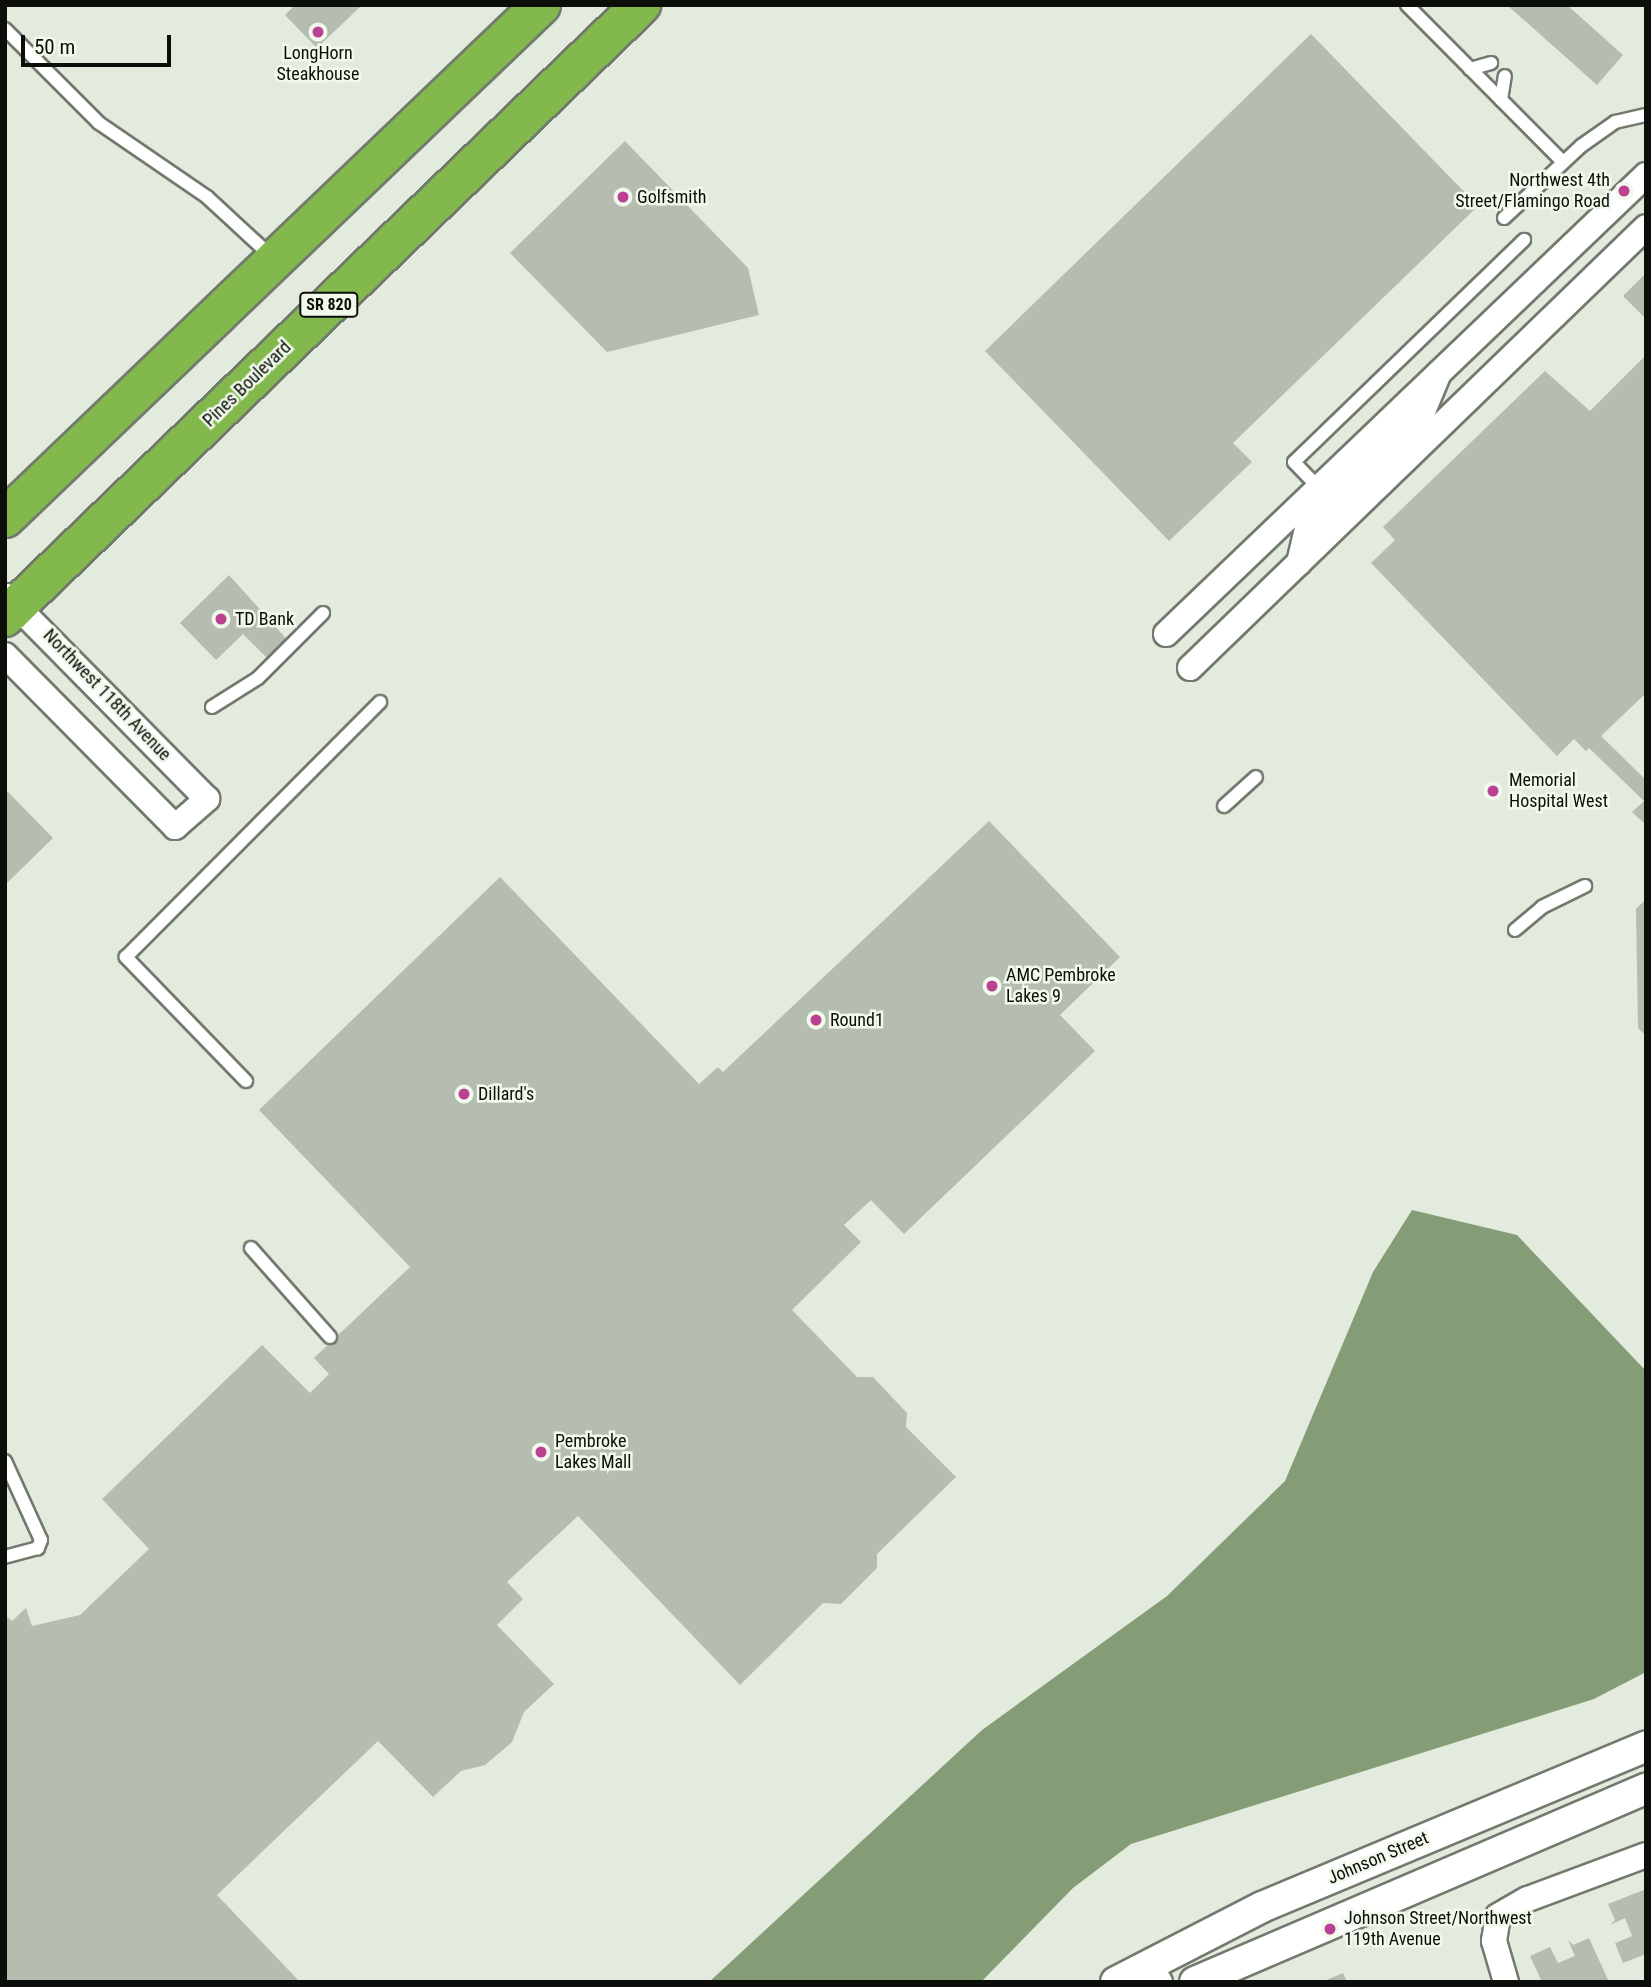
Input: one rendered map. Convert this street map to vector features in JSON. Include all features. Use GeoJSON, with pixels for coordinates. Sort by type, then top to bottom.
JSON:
{"type":"FeatureCollection","features":[{"type":"Feature","properties":{"kind":"highway"},"geometry":{"type":"LineString","coordinates":[[5,518],[277,262],[541,5]]}},
{"type":"Feature","properties":{"kind":"highway","name":"Pines Boulevard"},"geometry":{"type":"LineString","coordinates":[[10,605],[641,5]]}},
{"type":"Feature","properties":{"kind":"street"},"geometry":{"type":"LineString","coordinates":[[1190,668],[1299,563],[1332,504],[1419,421],[1440,372],[1646,175]]}},
{"type":"Feature","properties":{"kind":"street"},"geometry":{"type":"LineString","coordinates":[[1166,634],[1332,504],[1646,227]]}},
{"type":"Feature","properties":{"kind":"street","name":"Northwest 118th Avenue"},"geometry":{"type":"LineString","coordinates":[[5,656],[175,827],[207,799],[10,605]]}},
{"type":"Feature","properties":{"kind":"street","name":"Johnson Street"},"geometry":{"type":"LineString","coordinates":[[1115,1982],[1155,1972],[1179,1948],[1646,1745]]}},
{"type":"Feature","properties":{"kind":"street"},"geometry":{"type":"LineString","coordinates":[[1179,1948],[1199,1981],[1646,1789]]}},
{"type":"Feature","properties":{"kind":"street"},"geometry":{"type":"LineString","coordinates":[[1506,1981],[1494,1941],[1499,1916],[1646,1855]]}},
{"type":"Feature","properties":{"kind":"lane"},"geometry":{"type":"LineString","coordinates":[[1407,5],[1563,162]]}},
{"type":"Feature","properties":{"kind":"lane"},"geometry":{"type":"LineString","coordinates":[[5,29],[99,123],[206,197],[277,262]]}},
{"type":"Feature","properties":{"kind":"lane"},"geometry":{"type":"LineString","coordinates":[[1470,69],[1491,63]]}},
{"type":"Feature","properties":{"kind":"lane"},"geometry":{"type":"LineString","coordinates":[[1501,100],[1505,76]]}},
{"type":"Feature","properties":{"kind":"lane"},"geometry":{"type":"LineString","coordinates":[[1504,218],[1563,162],[1615,122],[1646,115]]}},
{"type":"Feature","properties":{"kind":"lane"},"geometry":{"type":"LineString","coordinates":[[1332,504],[1294,462],[1524,240]]}},
{"type":"Feature","properties":{"kind":"lane"},"geometry":{"type":"LineString","coordinates":[[212,707],[258,678],[323,613]]}},
{"type":"Feature","properties":{"kind":"lane"},"geometry":{"type":"LineString","coordinates":[[246,1081],[126,957],[380,702]]}},
{"type":"Feature","properties":{"kind":"lane"},"geometry":{"type":"LineString","coordinates":[[1224,806],[1256,777]]}},
{"type":"Feature","properties":{"kind":"lane"},"geometry":{"type":"LineString","coordinates":[[1515,930],[1542,907],[1585,886]]}},
{"type":"Feature","properties":{"kind":"lane"},"geometry":{"type":"LineString","coordinates":[[251,1248],[330,1337]]}},
{"type":"Feature","properties":{"kind":"lane"},"geometry":{"type":"LineString","coordinates":[[5,1461],[41,1540],[38,1548],[5,1557]]}},
{"type":"Feature","properties":{"kind":"shaded area"},"geometry":{"type":"Polygon","coordinates":[[[1412,1210],[1517,1235],[1646,1371],[1646,1672],[1594,1699],[1131,1844],[1073,1888],[981,1982],[709,1982],[982,1730],[1167,1596],[1285,1481],[1373,1272],[1412,1210]]]}},
{"type":"Feature","properties":{"kind":"building","name":"LongHorn Steakhouse"},"geometry":{"type":"Polygon","coordinates":[[[295,5],[362,5],[317,48],[285,15],[295,5]]]}},
{"type":"Feature","properties":{"kind":"building"},"geometry":{"type":"Polygon","coordinates":[[[1507,5],[1567,5],[1623,55],[1597,85],[1507,5]]]}},
{"type":"Feature","properties":{"kind":"building"},"geometry":{"type":"Polygon","coordinates":[[[1311,34],[1478,206],[1233,443],[1252,462],[1169,541],[985,351],[1311,34]]]}},
{"type":"Feature","properties":{"kind":"building","name":"Golfsmith"},"geometry":{"type":"Polygon","coordinates":[[[625,141],[748,268],[759,315],[607,352],[510,253],[625,141]]]}},
{"type":"Feature","properties":{"kind":"building"},"geometry":{"type":"Polygon","coordinates":[[[1646,273],[1646,319],[1623,296],[1646,273]]]}},
{"type":"Feature","properties":{"kind":"building"},"geometry":{"type":"Polygon","coordinates":[[[1646,355],[1646,693],[1601,736],[1646,780],[1646,825],[1632,812],[1644,801],[1589,748],[1586,751],[1574,739],[1557,756],[1371,563],[1395,540],[1383,527],[1545,371],[1590,411],[1646,355]]]}},
{"type":"Feature","properties":{"kind":"building","name":"TD Bank"},"geometry":{"type":"Polygon","coordinates":[[[229,575],[291,644],[272,663],[243,634],[216,660],[180,623],[229,575]]]}},
{"type":"Feature","properties":{"kind":"building"},"geometry":{"type":"Polygon","coordinates":[[[5,789],[53,838],[7,883],[5,882],[5,789]]]}},
{"type":"Feature","properties":{"kind":"building","name":"Pembroke Lakes Mall"},"geometry":{"type":"Polygon","coordinates":[[[989,821],[1120,957],[1060,1015],[1095,1051],[904,1234],[871,1200],[844,1225],[861,1242],[792,1310],[857,1377],[873,1377],[907,1413],[906,1427],[956,1477],[877,1554],[877,1568],[841,1604],[823,1603],[740,1685],[578,1516],[507,1582],[523,1599],[497,1625],[554,1684],[524,1712],[512,1742],[485,1765],[461,1771],[433,1797],[378,1741],[217,1895],[300,1982],[5,1982],[5,1615],[12,1621],[26,1608],[32,1626],[80,1615],[149,1549],[102,1499],[262,1345],[310,1393],[329,1374],[314,1358],[410,1267],[259,1110],[500,877],[699,1084],[718,1067],[723,1072],[989,821]]]}},
{"type":"Feature","properties":{"kind":"building"},"geometry":{"type":"Polygon","coordinates":[[[1646,899],[1646,1036],[1638,1028],[1636,909],[1646,899]]]}},
{"type":"Feature","properties":{"kind":"building"},"geometry":{"type":"Polygon","coordinates":[[[1646,1889],[1646,1954],[1623,1963],[1615,1943],[1632,1936],[1625,1918],[1610,1925],[1615,1920],[1608,1904],[1646,1889]]]}},
{"type":"Feature","properties":{"kind":"building"},"geometry":{"type":"Polygon","coordinates":[[[1589,1938],[1609,1982],[1542,1982],[1530,1956],[1550,1947],[1558,1963],[1575,1956],[1568,1940],[1573,1945],[1589,1938]]]}},
{"type":"Feature","properties":{"kind":"building"},"geometry":{"type":"Polygon","coordinates":[[[1343,1973],[1347,1982],[1322,1982],[1343,1973]]]}},
{"type":"Feature","properties":{"kind":"place","name":"LongHorn Steakhouse"},"geometry":{"type":"Point","coordinates":[318,32]}},
{"type":"Feature","properties":{"kind":"place","name":"Northwest 4th Street/Flamingo Road"},"geometry":{"type":"Point","coordinates":[1624,191]}},
{"type":"Feature","properties":{"kind":"place","name":"Golfsmith"},"geometry":{"type":"Point","coordinates":[623,197]}},
{"type":"Feature","properties":{"kind":"place","name":"TD Bank"},"geometry":{"type":"Point","coordinates":[221,619]}},
{"type":"Feature","properties":{"kind":"place","name":"Memorial Hospital West"},"geometry":{"type":"Point","coordinates":[1493,791]}},
{"type":"Feature","properties":{"kind":"place","name":"AMC Pembroke Lakes 9"},"geometry":{"type":"Point","coordinates":[992,986]}},
{"type":"Feature","properties":{"kind":"place","name":"Round1"},"geometry":{"type":"Point","coordinates":[816,1020]}},
{"type":"Feature","properties":{"kind":"place","name":"Dillard's"},"geometry":{"type":"Point","coordinates":[464,1094]}},
{"type":"Feature","properties":{"kind":"place","name":"Pembroke Lakes Mall"},"geometry":{"type":"Point","coordinates":[541,1452]}},
{"type":"Feature","properties":{"kind":"place","name":"Johnson Street/Northwest 119th Avenue"},"geometry":{"type":"Point","coordinates":[1330,1929]}}]}
